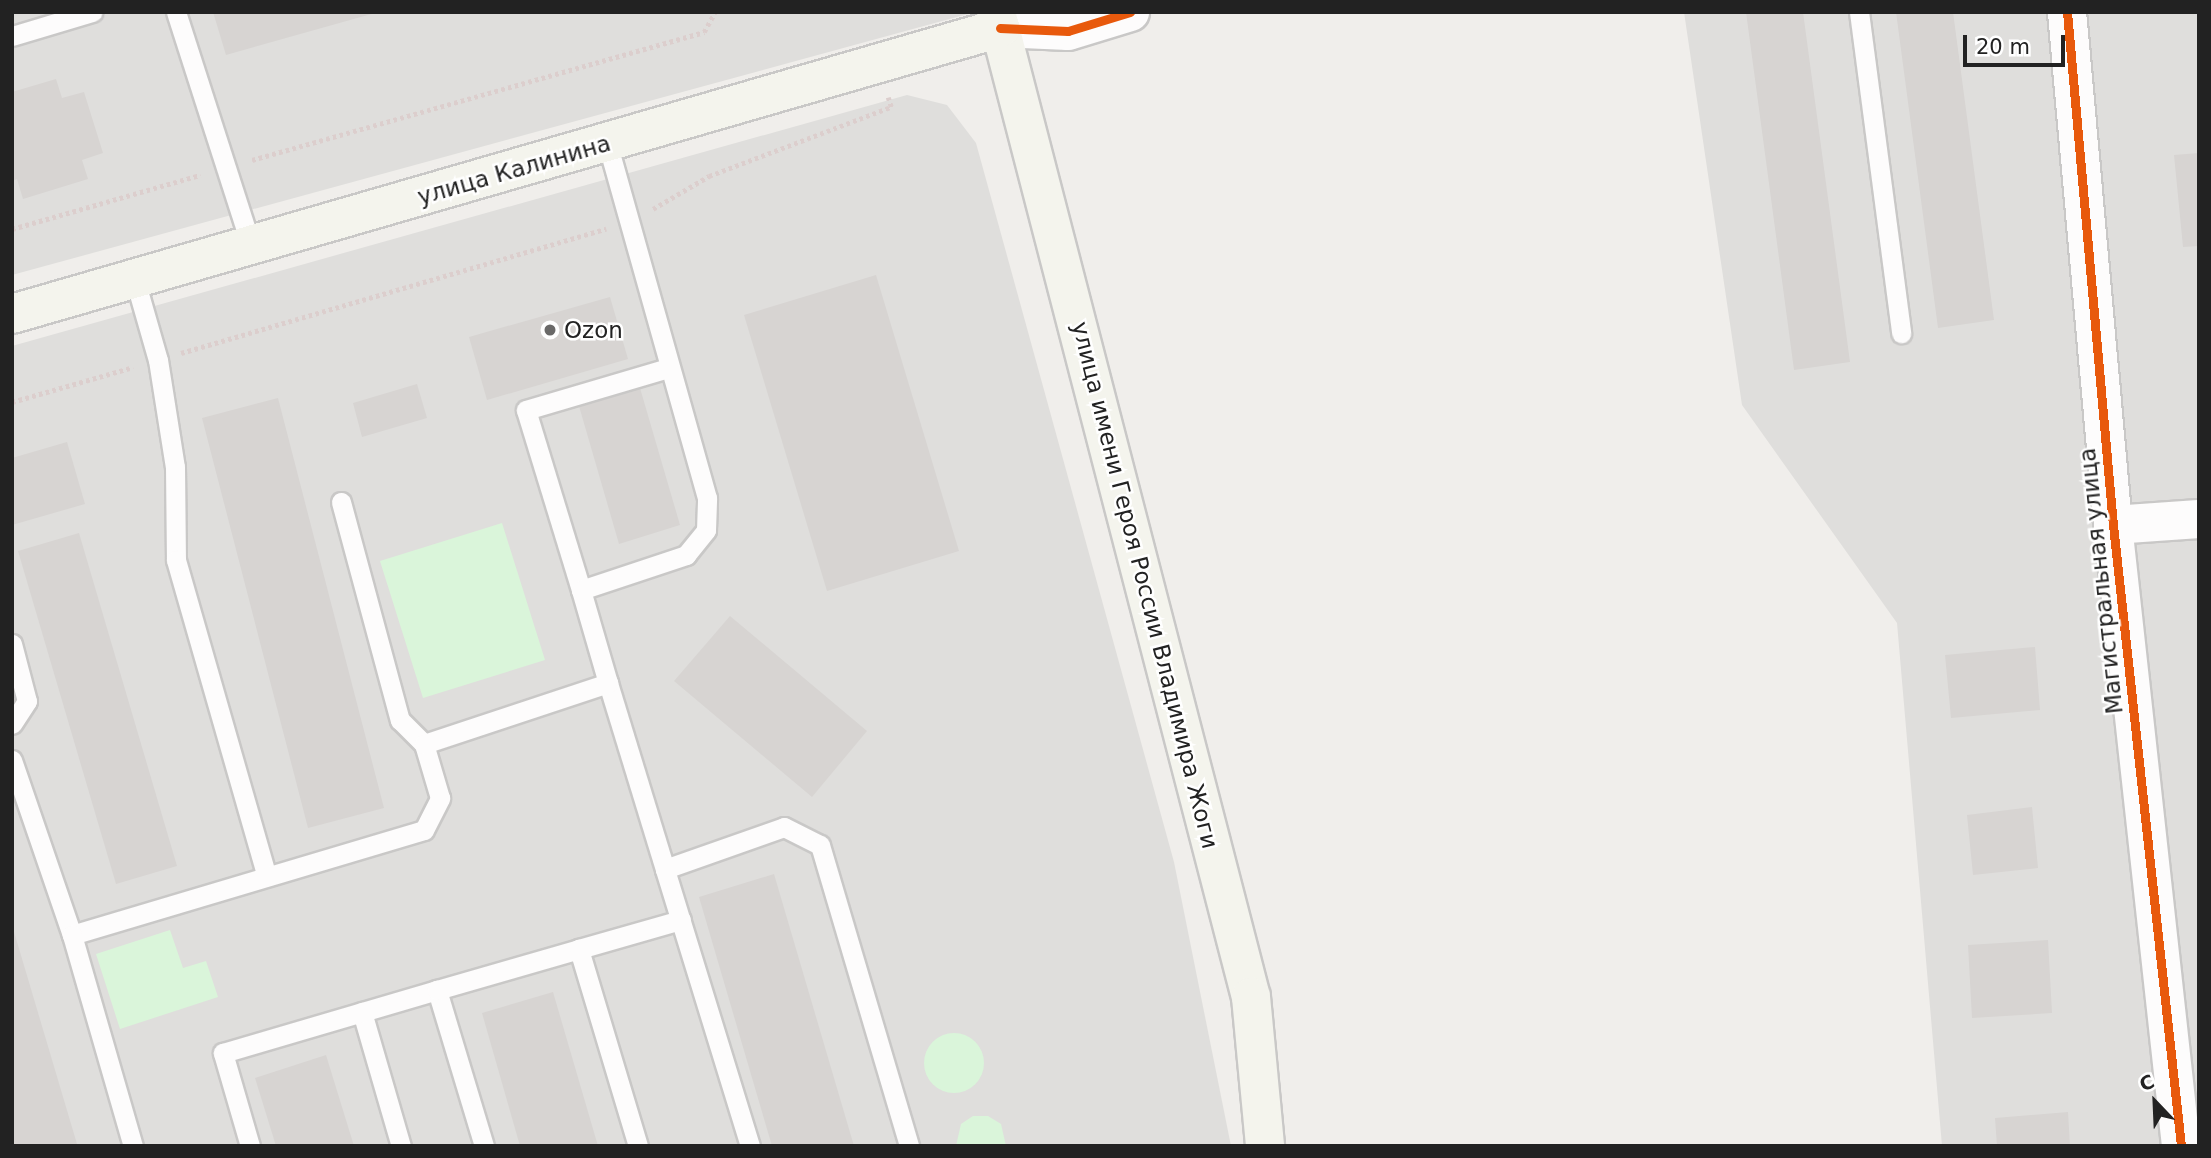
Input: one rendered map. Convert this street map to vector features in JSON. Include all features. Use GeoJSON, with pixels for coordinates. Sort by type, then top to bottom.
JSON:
{"type":"FeatureCollection","features":[{"type":"Feature","properties":{"kind":"main road","name":"улица Калинина"},"geometry":{"type":"LineString","coordinates":[[12,314],[878,64],[998,20]]}},
{"type":"Feature","properties":{"kind":"main road","name":"улица имени Героя России Владимира Жоги"},"geometry":{"type":"LineString","coordinates":[[998,20],[1251,997],[1265,1146]]}},
{"type":"Feature","properties":{"kind":"street"},"geometry":{"type":"LineString","coordinates":[[998,20],[1068,31],[1130,12]]}},
{"type":"Feature","properties":{"kind":"street","name":"Магистральная улица"},"geometry":{"type":"LineString","coordinates":[[2067,12],[2113,524],[2181,1146]]}},
{"type":"Feature","properties":{"kind":"street"},"geometry":{"type":"LineString","coordinates":[[2113,524],[2199,519]]}},
{"type":"Feature","properties":{"kind":"lane"},"geometry":{"type":"LineString","coordinates":[[12,36],[92,12]]}},
{"type":"Feature","properties":{"kind":"lane"},"geometry":{"type":"LineString","coordinates":[[176,12],[228,167],[251,246]]}},
{"type":"Feature","properties":{"kind":"lane"},"geometry":{"type":"LineString","coordinates":[[1859,12],[1901,333]]}},
{"type":"Feature","properties":{"kind":"lane"},"geometry":{"type":"LineString","coordinates":[[581,590],[685,555],[706,530],[707,498],[668,368],[632,222],[607,143]]}},
{"type":"Feature","properties":{"kind":"lane"},"geometry":{"type":"LineString","coordinates":[[135,280],[158,360],[175,467],[176,560],[266,874]]}},
{"type":"Feature","properties":{"kind":"lane"},"geometry":{"type":"LineString","coordinates":[[668,368],[526,410],[750,1146]]}},
{"type":"Feature","properties":{"kind":"lane"},"geometry":{"type":"LineString","coordinates":[[72,935],[266,874],[424,830],[440,799],[424,744],[400,720],[341,502]]}},
{"type":"Feature","properties":{"kind":"lane"},"geometry":{"type":"LineString","coordinates":[[12,644],[27,701],[12,724]]}},
{"type":"Feature","properties":{"kind":"lane"},"geometry":{"type":"LineString","coordinates":[[424,744],[608,683]]}},
{"type":"Feature","properties":{"kind":"lane"},"geometry":{"type":"LineString","coordinates":[[12,760],[72,935],[133,1146]]}},
{"type":"Feature","properties":{"kind":"lane"},"geometry":{"type":"LineString","coordinates":[[665,869],[784,827],[820,845],[909,1146]]}},
{"type":"Feature","properties":{"kind":"lane"},"geometry":{"type":"LineString","coordinates":[[250,1146],[223,1053],[681,920]]}},
{"type":"Feature","properties":{"kind":"lane"},"geometry":{"type":"LineString","coordinates":[[579,949],[638,1146]]}},
{"type":"Feature","properties":{"kind":"lane"},"geometry":{"type":"LineString","coordinates":[[437,990],[484,1146]]}},
{"type":"Feature","properties":{"kind":"lane"},"geometry":{"type":"LineString","coordinates":[[362,1012],[401,1146]]}},
{"type":"Feature","properties":{"kind":"path"},"geometry":{"type":"LineString","coordinates":[[12,229],[704,32],[715,12]]}},
{"type":"Feature","properties":{"kind":"path"},"geometry":{"type":"LineString","coordinates":[[12,402],[632,222],[709,176],[891,107],[878,64]]}},
{"type":"Feature","properties":{"kind":"shaded area"},"geometry":{"type":"Polygon","coordinates":[[[12,12],[975,12],[12,275],[12,12]]]}},
{"type":"Feature","properties":{"kind":"shaded area"},"geometry":{"type":"Polygon","coordinates":[[[1684,12],[2199,12],[2199,1146],[1942,1146],[1897,623],[1742,405],[1684,12]]]}},
{"type":"Feature","properties":{"kind":"shaded area"},"geometry":{"type":"Polygon","coordinates":[[[907,95],[947,105],[976,143],[1174,862],[1231,1146],[12,1146],[12,346],[907,95]]]}},
{"type":"Feature","properties":{"kind":"green space"},"geometry":{"type":"Polygon","coordinates":[[[502,523],[545,660],[423,698],[380,561],[502,523]]]}},
{"type":"Feature","properties":{"kind":"green space"},"geometry":{"type":"Polygon","coordinates":[[[170,930],[183,968],[206,961],[218,997],[120,1029],[96,954],[170,930]]]}},
{"type":"Feature","properties":{"kind":"green space"},"geometry":{"type":"Polygon","coordinates":[[[948,1033],[960,1033],[979,1046],[984,1063],[982,1075],[971,1088],[960,1093],[948,1093],[929,1080],[924,1069],[924,1057],[937,1038],[948,1033]]]}},
{"type":"Feature","properties":{"kind":"green space"},"geometry":{"type":"Polygon","coordinates":[[[973,1116],[988,1116],[1001,1124],[1006,1146],[956,1146],[961,1124],[973,1116]]]}},
{"type":"Feature","properties":{"kind":"building"},"geometry":{"type":"Polygon","coordinates":[[[213,12],[375,12],[375,13],[226,55],[213,12]]]}},
{"type":"Feature","properties":{"kind":"building"},"geometry":{"type":"Polygon","coordinates":[[[1746,12],[1803,12],[1850,362],[1794,370],[1746,12]]]}},
{"type":"Feature","properties":{"kind":"building"},"geometry":{"type":"Polygon","coordinates":[[[1896,12],[1953,12],[1994,320],[1938,328],[1896,12]]]}},
{"type":"Feature","properties":{"kind":"building"},"geometry":{"type":"Polygon","coordinates":[[[56,79],[62,98],[84,92],[103,153],[82,160],[88,179],[23,199],[17,179],[12,181],[12,92],[56,79]]]}},
{"type":"Feature","properties":{"kind":"building"},"geometry":{"type":"Polygon","coordinates":[[[2199,153],[2199,246],[2183,247],[2174,155],[2199,153]]]}},
{"type":"Feature","properties":{"kind":"building"},"geometry":{"type":"Polygon","coordinates":[[[876,275],[959,551],[827,591],[744,315],[876,275]]]}},
{"type":"Feature","properties":{"kind":"building"},"geometry":{"type":"Polygon","coordinates":[[[610,297],[628,359],[487,400],[469,337],[610,297]]]}},
{"type":"Feature","properties":{"kind":"building"},"geometry":{"type":"Polygon","coordinates":[[[417,384],[427,418],[362,437],[353,403],[417,384]]]}},
{"type":"Feature","properties":{"kind":"building"},"geometry":{"type":"Polygon","coordinates":[[[640,388],[680,525],[619,544],[579,406],[640,388]]]}},
{"type":"Feature","properties":{"kind":"building"},"geometry":{"type":"Polygon","coordinates":[[[278,398],[384,808],[308,828],[202,418],[278,398]]]}},
{"type":"Feature","properties":{"kind":"building"},"geometry":{"type":"Polygon","coordinates":[[[67,442],[85,504],[12,525],[12,458],[67,442]]]}},
{"type":"Feature","properties":{"kind":"building"},"geometry":{"type":"Polygon","coordinates":[[[79,533],[177,866],[116,884],[18,551],[79,533]]]}},
{"type":"Feature","properties":{"kind":"building"},"geometry":{"type":"Polygon","coordinates":[[[730,616],[867,731],[812,797],[674,681],[730,616]]]}},
{"type":"Feature","properties":{"kind":"building"},"geometry":{"type":"Polygon","coordinates":[[[2035,647],[2040,710],[1951,718],[1945,655],[2035,647]]]}},
{"type":"Feature","properties":{"kind":"building"},"geometry":{"type":"Polygon","coordinates":[[[2032,807],[2038,868],[1973,875],[1967,815],[2032,807]]]}},
{"type":"Feature","properties":{"kind":"building"},"geometry":{"type":"Polygon","coordinates":[[[774,874],[854,1146],[772,1146],[699,897],[774,874]]]}},
{"type":"Feature","properties":{"kind":"building"},"geometry":{"type":"Polygon","coordinates":[[[12,925],[77,1144],[71,1146],[12,1146],[12,925]]]}},
{"type":"Feature","properties":{"kind":"building"},"geometry":{"type":"Polygon","coordinates":[[[2048,940],[2052,1013],[1972,1018],[1968,945],[2048,940]]]}},
{"type":"Feature","properties":{"kind":"building"},"geometry":{"type":"Polygon","coordinates":[[[553,992],[598,1146],[520,1146],[482,1013],[553,992]]]}},
{"type":"Feature","properties":{"kind":"building"},"geometry":{"type":"Polygon","coordinates":[[[326,1055],[354,1146],[276,1146],[255,1078],[326,1055]]]}},
{"type":"Feature","properties":{"kind":"building"},"geometry":{"type":"Polygon","coordinates":[[[2068,1112],[2070,1146],[1997,1146],[1995,1118],[2068,1112]]]}},
{"type":"Feature","properties":{"kind":"cycle path"},"geometry":{"type":"LineString","coordinates":[[1000,28],[1068,31],[1130,12]]}},
{"type":"Feature","properties":{"kind":"cycle path"},"geometry":{"type":"LineString","coordinates":[[2067,12],[2113,525],[2181,1146]]}},
{"type":"Feature","properties":{"kind":"place","name":"Ozon"},"geometry":{"type":"Point","coordinates":[550,330]}}]}
